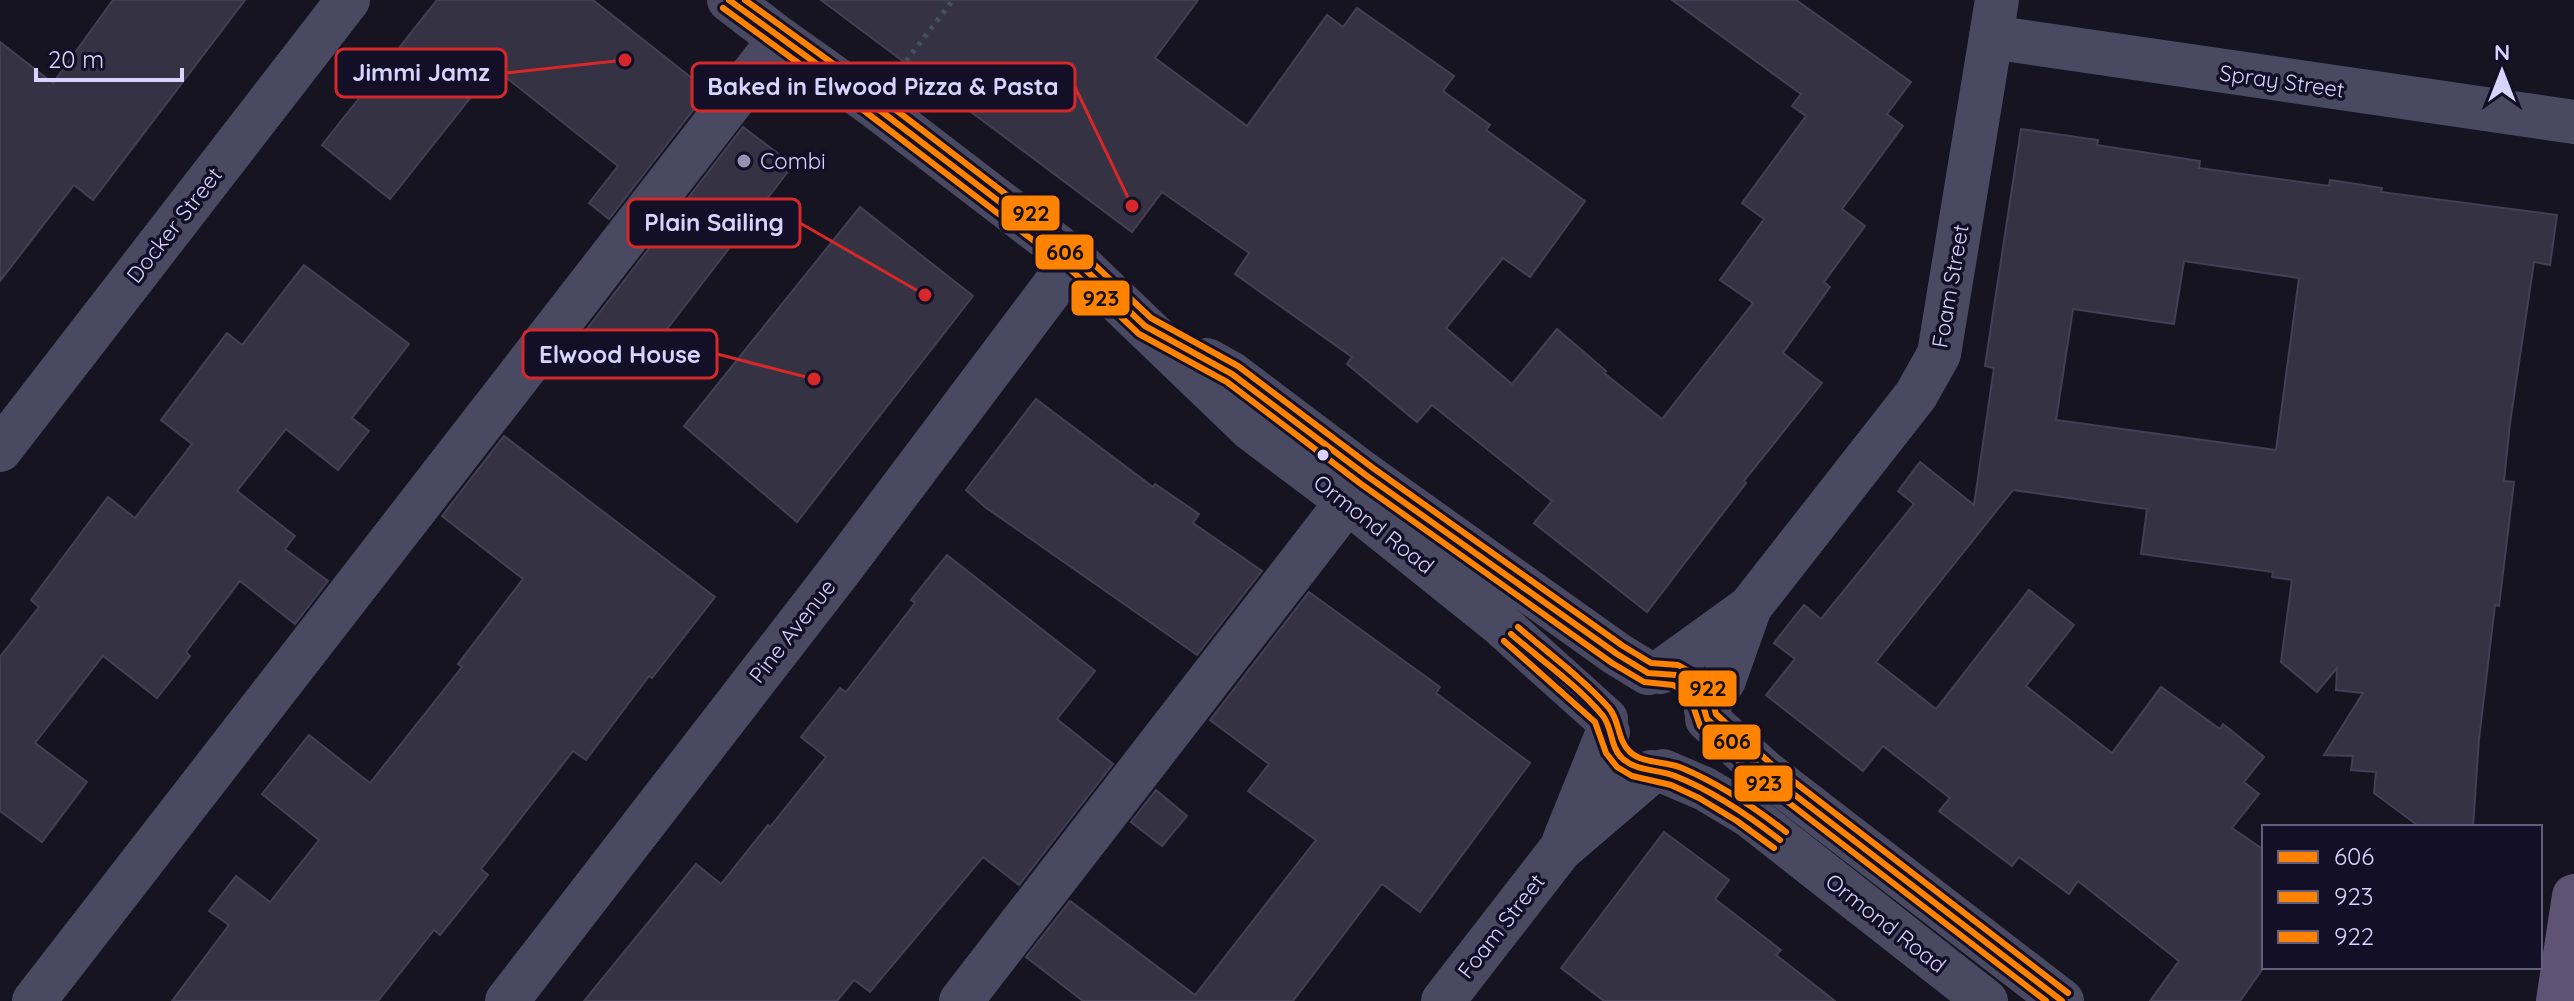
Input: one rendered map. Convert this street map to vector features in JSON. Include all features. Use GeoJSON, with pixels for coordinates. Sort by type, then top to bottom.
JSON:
{"type":"FeatureCollection","features":[{"type":"Feature","properties":{"kind":"main road"},"geometry":{"type":"LineString","coordinates":[[2558,1001],[2574,896]]}},
{"type":"Feature","properties":{"kind":"street","name":"Docker Street"},"geometry":{"type":"LineString","coordinates":[[0,450],[348,0]]}},
{"type":"Feature","properties":{"kind":"street","name":"Ormond Road"},"geometry":{"type":"LineString","coordinates":[[729,0],[873,105],[1074,259],[1145,326],[1232,374],[1607,726]]}},
{"type":"Feature","properties":{"kind":"street","name":"Spray Street"},"geometry":{"type":"LineString","coordinates":[[1989,13],[2574,122]]}},
{"type":"Feature","properties":{"kind":"street","name":"Foam Street"},"geometry":{"type":"LineString","coordinates":[[1654,672],[1750,607],[1916,395],[1939,354],[1989,13]]}},
{"type":"Feature","properties":{"kind":"street"},"geometry":{"type":"LineString","coordinates":[[34,1001],[780,39]]}},
{"type":"Feature","properties":{"kind":"street","name":"Pine Avenue"},"geometry":{"type":"LineString","coordinates":[[507,1001],[843,566],[1074,259]]}},
{"type":"Feature","properties":{"kind":"street","name":"Ormond Road"},"geometry":{"type":"LineString","coordinates":[[1357,489],[1617,654],[1654,672]]}},
{"type":"Feature","properties":{"kind":"street"},"geometry":{"type":"LineString","coordinates":[[961,1001],[1357,489]]}},
{"type":"Feature","properties":{"kind":"street","name":"Foam Street"},"geometry":{"type":"LineString","coordinates":[[1706,714],[1724,680],[1750,607]]}},
{"type":"Feature","properties":{"kind":"street"},"geometry":{"type":"LineString","coordinates":[[1654,672],[1676,675],[1690,683],[1700,695],[1706,714],[1706,733],[1691,759],[1678,767],[1657,771],[1623,759],[1613,746],[1607,726],[1610,702],[1619,689],[1632,678],[1654,672]]}},
{"type":"Feature","properties":{"kind":"street","name":"Ormond Road"},"geometry":{"type":"LineString","coordinates":[[1706,714],[1765,772],[2062,1001]]}},
{"type":"Feature","properties":{"kind":"street","name":"Foam Street"},"geometry":{"type":"LineString","coordinates":[[1560,850],[1607,726]]}},
{"type":"Feature","properties":{"kind":"street","name":"Ormond Road"},"geometry":{"type":"LineString","coordinates":[[1657,771],[1705,789],[1750,816],[1986,1001]]}},
{"type":"Feature","properties":{"kind":"street","name":"Foam Street"},"geometry":{"type":"LineString","coordinates":[[1443,1001],[1560,850],[1657,771]]}},
{"type":"Feature","properties":{"kind":"path"},"geometry":{"type":"LineString","coordinates":[[873,105],[953,0]]}},
{"type":"Feature","properties":{"kind":"building"},"geometry":{"type":"Polygon","coordinates":[[[113,0],[245,0],[93,200],[74,185],[0,281],[0,42],[53,83],[113,0]]]}},
{"type":"Feature","properties":{"kind":"building"},"geometry":{"type":"Polygon","coordinates":[[[437,0],[593,0],[708,91],[609,219],[589,203],[618,166],[494,68],[390,199],[322,145],[437,0]]]}},
{"type":"Feature","properties":{"kind":"building"},"geometry":{"type":"Polygon","coordinates":[[[821,0],[1198,0],[1155,58],[1247,126],[1327,15],[1343,27],[1357,8],[1454,76],[1443,91],[1490,125],[1486,130],[1585,201],[1530,277],[1503,258],[1446,328],[1512,384],[1557,329],[1606,371],[1604,373],[1662,419],[1753,303],[1720,280],[1764,219],[1742,203],[1806,116],[1792,106],[1801,94],[1672,0],[1796,0],[1911,82],[1887,114],[1903,126],[1842,209],[1865,226],[1824,282],[1830,287],[1783,353],[1822,383],[1744,481],[1746,483],[1647,612],[1534,523],[1552,501],[1432,405],[1417,422],[1347,364],[1352,357],[1235,274],[1249,253],[1162,192],[1132,232],[821,0]]]}},
{"type":"Feature","properties":{"kind":"building"},"geometry":{"type":"Polygon","coordinates":[[[743,127],[793,165],[641,363],[610,374],[586,330],[743,127]]]}},
{"type":"Feature","properties":{"kind":"building"},"geometry":{"type":"Polygon","coordinates":[[[2021,129],[2098,140],[2097,145],[2200,161],[2199,168],[2329,186],[2330,180],[2382,188],[2381,192],[2557,215],[2550,265],[2534,262],[2510,423],[2504,481],[2514,482],[2479,739],[2473,825],[2417,825],[2374,793],[2376,772],[2351,770],[2353,756],[2324,755],[2363,693],[2336,690],[2337,668],[2317,692],[2281,662],[2292,580],[2272,577],[2273,572],[2141,554],[2147,509],[2013,490],[1876,662],[1936,709],[2029,590],[2074,625],[2026,686],[2112,753],[2161,687],[2220,729],[2223,724],[2264,757],[2244,782],[2259,794],[2232,828],[2262,849],[2263,969],[2240,1001],[2150,1001],[2179,961],[2078,881],[2069,894],[2019,857],[2012,866],[1939,811],[1950,798],[1883,746],[1863,771],[1766,695],[1795,659],[1774,643],[1804,605],[1821,619],[1914,504],[1898,491],[1920,462],[1974,505],[1994,368],[1985,366],[2021,129]],[[2184,261],[2174,324],[2073,309],[2056,420],[2276,450],[2299,278],[2184,261]]]}},
{"type":"Feature","properties":{"kind":"building"},"geometry":{"type":"Polygon","coordinates":[[[860,207],[973,296],[797,522],[684,426],[860,207]]]}},
{"type":"Feature","properties":{"kind":"building"},"geometry":{"type":"Polygon","coordinates":[[[304,265],[409,344],[352,418],[369,431],[338,470],[286,429],[237,491],[295,536],[285,549],[328,581],[295,624],[240,581],[186,652],[190,656],[157,698],[103,656],[35,743],[87,782],[42,842],[0,811],[0,657],[39,607],[31,600],[108,497],[135,518],[192,444],[161,420],[227,333],[242,345],[304,265]]]}},
{"type":"Feature","properties":{"kind":"building"},"geometry":{"type":"Polygon","coordinates":[[[1036,399],[1153,487],[1155,484],[1199,514],[1193,523],[1262,571],[1197,655],[985,507],[966,490],[1036,399]]]}},
{"type":"Feature","properties":{"kind":"building"},"geometry":{"type":"Polygon","coordinates":[[[504,436],[715,597],[652,678],[649,676],[586,760],[573,751],[481,869],[488,875],[440,935],[434,930],[378,1001],[172,1001],[229,925],[209,911],[236,876],[270,902],[319,840],[262,794],[309,735],[370,783],[462,667],[458,664],[523,579],[442,516],[504,436]]]}},
{"type":"Feature","properties":{"kind":"building"},"geometry":{"type":"Polygon","coordinates":[[[947,555],[1095,671],[1057,719],[1113,764],[1019,885],[983,857],[870,992],[854,980],[837,1001],[584,1001],[696,864],[721,884],[768,825],[770,827],[826,757],[801,737],[840,688],[846,692],[915,603],[911,600],[947,555]]]}},
{"type":"Feature","properties":{"kind":"building"},"geometry":{"type":"Polygon","coordinates":[[[1309,592],[1440,687],[1436,693],[1530,763],[1420,912],[1382,884],[1293,1001],[1083,1001],[1026,957],[1070,901],[1195,995],[1316,840],[1248,791],[1269,764],[1210,720],[1309,592]]]}},
{"type":"Feature","properties":{"kind":"building"},"geometry":{"type":"Polygon","coordinates":[[[1156,790],[1187,816],[1162,846],[1131,822],[1156,790]]]}},
{"type":"Feature","properties":{"kind":"building"},"geometry":{"type":"Polygon","coordinates":[[[1664,832],[1729,880],[1715,899],[1781,950],[1776,955],[1835,1001],[1604,1001],[1561,968],[1664,832]]]}},
{"type":"Feature","properties":{"kind":"transit line","name":"606"},"geometry":{"type":"LineString","coordinates":[[729,0],[873,105],[1074,259],[1145,326],[1232,374],[1367,476],[1617,654],[1648,673],[1676,675],[1690,683],[1700,695],[1707,719],[1765,772],[2062,1001]]}},
{"type":"Feature","properties":{"kind":"transit line","name":"922"},"geometry":{"type":"LineString","coordinates":[[745,0],[879,97],[1080,251],[1151,318],[1238,366],[1373,468],[1623,646],[1651,663],[1678,665],[1696,675],[1709,690],[1716,714],[1771,764],[2068,993]]}},
{"type":"Feature","properties":{"kind":"transit line","name":"923"},"geometry":{"type":"LineString","coordinates":[[723,8],[867,113],[1068,267],[1139,334],[1227,382],[1361,484],[1612,663],[1644,682],[1673,685],[1683,691],[1691,700],[1700,726],[1758,779],[2046,1001]]}},
{"type":"Feature","properties":{"kind":"transit line","name":"922"},"geometry":{"type":"LineString","coordinates":[[1518,627],[1609,708],[1623,742],[1635,756],[1676,766],[1710,781],[1786,832]]}},
{"type":"Feature","properties":{"kind":"transit line","name":"606"},"geometry":{"type":"LineString","coordinates":[[1511,634],[1570,683],[1603,716],[1623,759],[1703,789],[1780,840]]}},
{"type":"Feature","properties":{"kind":"transit line","name":"923"},"geometry":{"type":"LineString","coordinates":[[1504,641],[1595,722],[1606,753],[1617,767],[1632,776],[1671,785],[1699,798],[1774,848]]}},
{"type":"Feature","properties":{"kind":"place","name":"Jimmi Jamz"},"geometry":{"type":"Point","coordinates":[625,60]}},
{"type":"Feature","properties":{"kind":"place","name":"Combi"},"geometry":{"type":"Point","coordinates":[744,161]}},
{"type":"Feature","properties":{"kind":"place","name":"Baked in Elwood Pizza & Pasta"},"geometry":{"type":"Point","coordinates":[1132,206]}},
{"type":"Feature","properties":{"kind":"place","name":"Plain Sailing"},"geometry":{"type":"Point","coordinates":[925,295]}},
{"type":"Feature","properties":{"kind":"place","name":"Elwood House"},"geometry":{"type":"Point","coordinates":[814,379]}}]}
